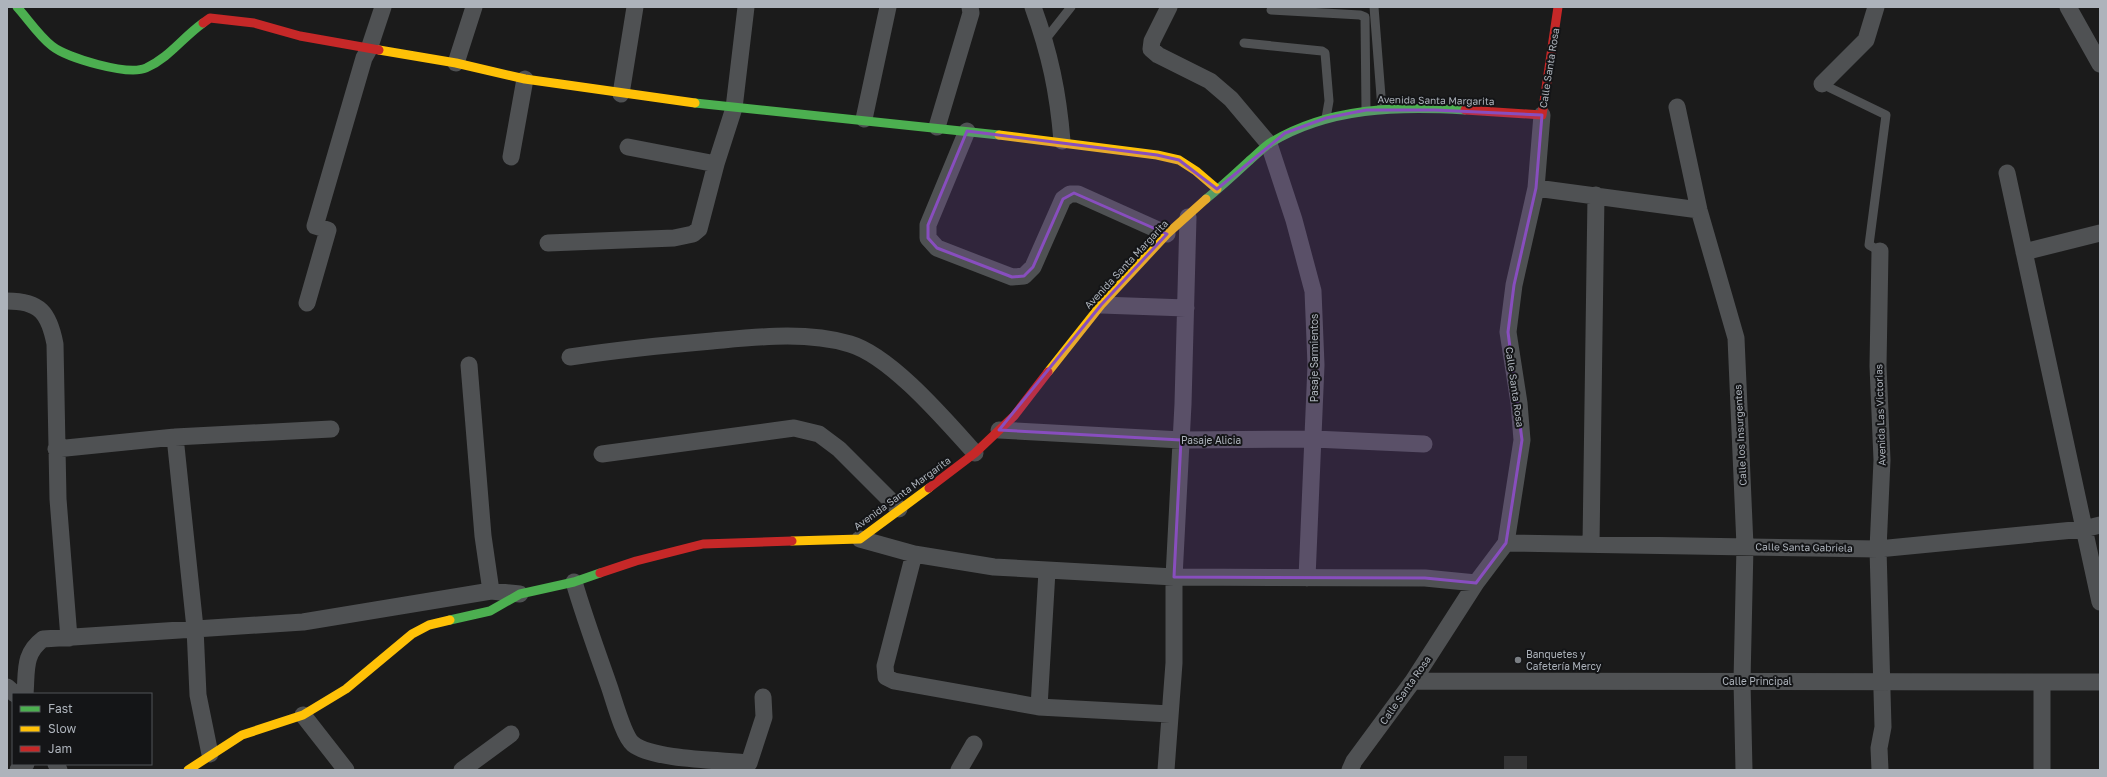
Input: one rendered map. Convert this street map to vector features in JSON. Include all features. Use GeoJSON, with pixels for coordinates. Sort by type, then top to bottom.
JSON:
{"type":"FeatureCollection","features":[{"type":"Feature","properties":{"kind":"street"},"geometry":{"type":"LineString","coordinates":[[17,7],[52,46],[76,58],[111,68],[144,69],[168,56],[188,34],[210,18],[222,13],[254,24],[300,36],[456,63],[525,79],[621,94],[734,108],[937,126],[967,131],[1062,141],[1156,155],[1179,160],[1196,171],[1217,189]]}},
{"type":"Feature","properties":{"kind":"street"},"geometry":{"type":"LineString","coordinates":[[306,303],[328,230],[315,226],[364,58],[369,49],[383,7]]}},
{"type":"Feature","properties":{"kind":"street"},"geometry":{"type":"LineString","coordinates":[[456,63],[474,7]]}},
{"type":"Feature","properties":{"kind":"street"},"geometry":{"type":"LineString","coordinates":[[621,94],[635,7]]}},
{"type":"Feature","properties":{"kind":"street"},"geometry":{"type":"LineString","coordinates":[[548,243],[636,241],[674,238],[693,234],[699,229],[716,164],[734,108],[746,7]]}},
{"type":"Feature","properties":{"kind":"street"},"geometry":{"type":"LineString","coordinates":[[864,119],[888,7]]}},
{"type":"Feature","properties":{"kind":"street"},"geometry":{"type":"LineString","coordinates":[[937,126],[970,13],[970,7]]}},
{"type":"Feature","properties":{"kind":"street"},"geometry":{"type":"LineString","coordinates":[[1033,7],[1045,40],[1056,83],[1062,141]]}},
{"type":"Feature","properties":{"kind":"street"},"geometry":{"type":"LineString","coordinates":[[1169,7],[1152,41],[1151,49],[1158,55],[1210,81],[1231,99],[1269,144]]}},
{"type":"Feature","properties":{"kind":"street","name":"Calle Santa Rosa"},"geometry":{"type":"LineString","coordinates":[[1350,770],[1354,761],[1413,680],[1476,583],[1506,543],[1522,440],[1519,403],[1508,332],[1514,285],[1536,188],[1542,115],[1558,7]]}},
{"type":"Feature","properties":{"kind":"street"},"geometry":{"type":"LineString","coordinates":[[1822,84],[1866,40],[1876,7]]}},
{"type":"Feature","properties":{"kind":"street"},"geometry":{"type":"LineString","coordinates":[[2068,7],[2100,64]]}},
{"type":"Feature","properties":{"kind":"street"},"geometry":{"type":"LineString","coordinates":[[510,157],[525,79]]}},
{"type":"Feature","properties":{"kind":"street","name":"Calle los Insurgentes"},"geometry":{"type":"LineString","coordinates":[[1677,107],[1699,210],[1736,338],[1745,546],[1742,681],[1744,770]]}},
{"type":"Feature","properties":{"kind":"street","name":"Avenida Santa Margarita"},"geometry":{"type":"LineString","coordinates":[[188,770],[210,754],[242,735],[303,716],[346,689],[412,634],[429,625],[490,611],[520,594],[574,582],[636,561],[703,544],[860,539],[975,453],[1014,416],[1101,305],[1167,234],[1269,144],[1286,134],[1326,118],[1366,110],[1382,109],[1542,115]]}},
{"type":"Feature","properties":{"kind":"street"},"geometry":{"type":"LineString","coordinates":[[967,131],[928,225],[928,238],[937,248],[1012,277],[1024,276],[1033,267],[1063,199],[1074,194],[1078,194],[1167,234]]}},
{"type":"Feature","properties":{"kind":"street","name":"Pasaje Sarmientos"},"geometry":{"type":"LineString","coordinates":[[1269,144],[1294,220],[1313,291],[1316,365],[1307,578]]}},
{"type":"Feature","properties":{"kind":"street"},"geometry":{"type":"LineString","coordinates":[[628,147],[716,164]]}},
{"type":"Feature","properties":{"kind":"street"},"geometry":{"type":"LineString","coordinates":[[2008,173],[2100,602]]}},
{"type":"Feature","properties":{"kind":"street"},"geometry":{"type":"LineString","coordinates":[[1536,188],[1699,210]]}},
{"type":"Feature","properties":{"kind":"street"},"geometry":{"type":"LineString","coordinates":[[1591,544],[1596,195]]}},
{"type":"Feature","properties":{"kind":"street"},"geometry":{"type":"LineString","coordinates":[[1166,770],[1174,663],[1174,577],[1181,440],[1188,217]]}},
{"type":"Feature","properties":{"kind":"street"},"geometry":{"type":"LineString","coordinates":[[2024,252],[2100,232]]}},
{"type":"Feature","properties":{"kind":"street","name":"Avenida Las Victorias"},"geometry":{"type":"LineString","coordinates":[[1880,251],[1878,366],[1882,460],[1878,548],[1883,727],[1879,748],[1880,770]]}},
{"type":"Feature","properties":{"kind":"street"},"geometry":{"type":"LineString","coordinates":[[7,301],[24,301],[39,308],[51,324],[55,344],[56,449],[69,638]]}},
{"type":"Feature","properties":{"kind":"street"},"geometry":{"type":"LineString","coordinates":[[1101,305],[1186,308]]}},
{"type":"Feature","properties":{"kind":"street"},"geometry":{"type":"LineString","coordinates":[[570,357],[630,348],[744,338],[802,336],[851,344],[878,358],[916,390],[975,453]]}},
{"type":"Feature","properties":{"kind":"street"},"geometry":{"type":"LineString","coordinates":[[469,365],[483,536],[491,591]]}},
{"type":"Feature","properties":{"kind":"street"},"geometry":{"type":"LineString","coordinates":[[602,454],[794,428],[819,434],[839,449],[899,509]]}},
{"type":"Feature","properties":{"kind":"street"},"geometry":{"type":"LineString","coordinates":[[56,449],[175,437],[331,429]]}},
{"type":"Feature","properties":{"kind":"street","name":"Pasaje Alicia"},"geometry":{"type":"LineString","coordinates":[[999,430],[1181,440],[1314,439],[1424,444]]}},
{"type":"Feature","properties":{"kind":"street"},"geometry":{"type":"LineString","coordinates":[[175,437],[195,628],[198,695],[210,754]]}},
{"type":"Feature","properties":{"kind":"street","name":"Calle Santa Gabriela"},"geometry":{"type":"LineString","coordinates":[[1506,543],[1878,548],[2084,529],[2100,525]]}},
{"type":"Feature","properties":{"kind":"street"},"geometry":{"type":"LineString","coordinates":[[860,539],[914,554],[994,567],[1047,571],[1174,577],[1425,578],[1476,583]]}},
{"type":"Feature","properties":{"kind":"street"},"geometry":{"type":"LineString","coordinates":[[914,554],[885,666],[886,676],[894,681],[1039,707],[1170,714]]}},
{"type":"Feature","properties":{"kind":"street"},"geometry":{"type":"LineString","coordinates":[[1039,707],[1047,571]]}},
{"type":"Feature","properties":{"kind":"street"},"geometry":{"type":"LineString","coordinates":[[574,582],[586,623],[620,719],[632,744],[646,751],[686,759],[708,758],[749,763],[764,717],[763,697]]}},
{"type":"Feature","properties":{"kind":"street"},"geometry":{"type":"LineString","coordinates":[[25,693],[29,653],[35,645],[43,639],[302,622],[491,591],[520,594]]}},
{"type":"Feature","properties":{"kind":"street","name":"Calle Principal"},"geometry":{"type":"LineString","coordinates":[[1413,680],[2100,682]]}},
{"type":"Feature","properties":{"kind":"street"},"geometry":{"type":"LineString","coordinates":[[2042,682],[2042,770]]}},
{"type":"Feature","properties":{"kind":"street"},"geometry":{"type":"LineString","coordinates":[[303,716],[346,770]]}},
{"type":"Feature","properties":{"kind":"street"},"geometry":{"type":"LineString","coordinates":[[462,770],[511,734]]}},
{"type":"Feature","properties":{"kind":"street"},"geometry":{"type":"LineString","coordinates":[[959,770],[974,744]]}},
{"type":"Feature","properties":{"kind":"lane"},"geometry":{"type":"LineString","coordinates":[[1045,40],[1071,7]]}},
{"type":"Feature","properties":{"kind":"lane"},"geometry":{"type":"LineString","coordinates":[[1374,7],[1382,109]]}},
{"type":"Feature","properties":{"kind":"lane"},"geometry":{"type":"LineString","coordinates":[[1271,10],[1360,15],[1365,17],[1366,110]]}},
{"type":"Feature","properties":{"kind":"lane"},"geometry":{"type":"LineString","coordinates":[[1244,43],[1322,51],[1325,53],[1329,101],[1326,118]]}},
{"type":"Feature","properties":{"kind":"lane","name":"Avenida Las Victorias"},"geometry":{"type":"LineString","coordinates":[[1822,84],[1886,115],[1869,245],[1880,251]]}},
{"type":"Feature","properties":{"kind":"highlighted area"},"geometry":{"type":"Polygon","coordinates":[[[1366,110],[1435,110],[1542,115],[1536,188],[1514,285],[1508,332],[1522,440],[1506,543],[1476,583],[1425,578],[1174,577],[1181,440],[999,430],[1101,305],[1167,234],[1074,193],[1063,199],[1033,267],[1024,276],[1012,277],[937,248],[928,238],[928,225],[967,131],[1157,155],[1179,160],[1217,189],[1285,133],[1326,118],[1366,110]]]}},
{"type":"Feature","properties":{"kind":"building"},"geometry":{"type":"Polygon","coordinates":[[[1504,756],[1527,756],[1527,770],[1504,770],[1504,756]]]}},
{"type":"Feature","properties":{"kind":"traffic: fast"},"geometry":{"type":"LineString","coordinates":[[17,7],[43,37],[52,46],[60,51],[70,56],[112,68],[126,70],[137,70],[154,64],[203,23]]}},
{"type":"Feature","properties":{"kind":"traffic: fast"},"geometry":{"type":"LineString","coordinates":[[695,103],[999,135]]}},
{"type":"Feature","properties":{"kind":"traffic: fast"},"geometry":{"type":"LineString","coordinates":[[1206,199],[1270,143],[1293,131],[1316,122],[1340,116],[1389,109],[1415,108],[1465,110]]}},
{"type":"Feature","properties":{"kind":"traffic: fast"},"geometry":{"type":"LineString","coordinates":[[450,620],[490,611],[520,594],[574,582],[600,573]]}},
{"type":"Feature","properties":{"kind":"traffic: slow"},"geometry":{"type":"LineString","coordinates":[[379,50],[456,63],[525,79],[695,103]]}},
{"type":"Feature","properties":{"kind":"traffic: slow"},"geometry":{"type":"LineString","coordinates":[[999,135],[1157,155],[1179,160],[1196,171],[1217,189]]}},
{"type":"Feature","properties":{"kind":"traffic: slow"},"geometry":{"type":"LineString","coordinates":[[1048,372],[1101,305],[1167,234],[1206,199]]}},
{"type":"Feature","properties":{"kind":"traffic: slow"},"geometry":{"type":"LineString","coordinates":[[792,541],[860,539],[929,488]]}},
{"type":"Feature","properties":{"kind":"traffic: slow"},"geometry":{"type":"LineString","coordinates":[[188,770],[242,735],[303,715],[346,689],[412,634],[429,625],[450,620]]}},
{"type":"Feature","properties":{"kind":"traffic: jam"},"geometry":{"type":"LineString","coordinates":[[1465,110],[1542,115],[1558,7]]}},
{"type":"Feature","properties":{"kind":"traffic: jam"},"geometry":{"type":"LineString","coordinates":[[203,23],[210,18],[254,23],[300,36],[379,50]]}},
{"type":"Feature","properties":{"kind":"traffic: jam"},"geometry":{"type":"LineString","coordinates":[[929,488],[975,453],[1014,416],[1048,372]]}},
{"type":"Feature","properties":{"kind":"traffic: jam"},"geometry":{"type":"LineString","coordinates":[[600,573],[636,561],[703,544],[792,541]]}},
{"type":"Feature","properties":{"kind":"place","name":"Banquetes y Cafetería Mercy"},"geometry":{"type":"Point","coordinates":[1518,660]}}]}
